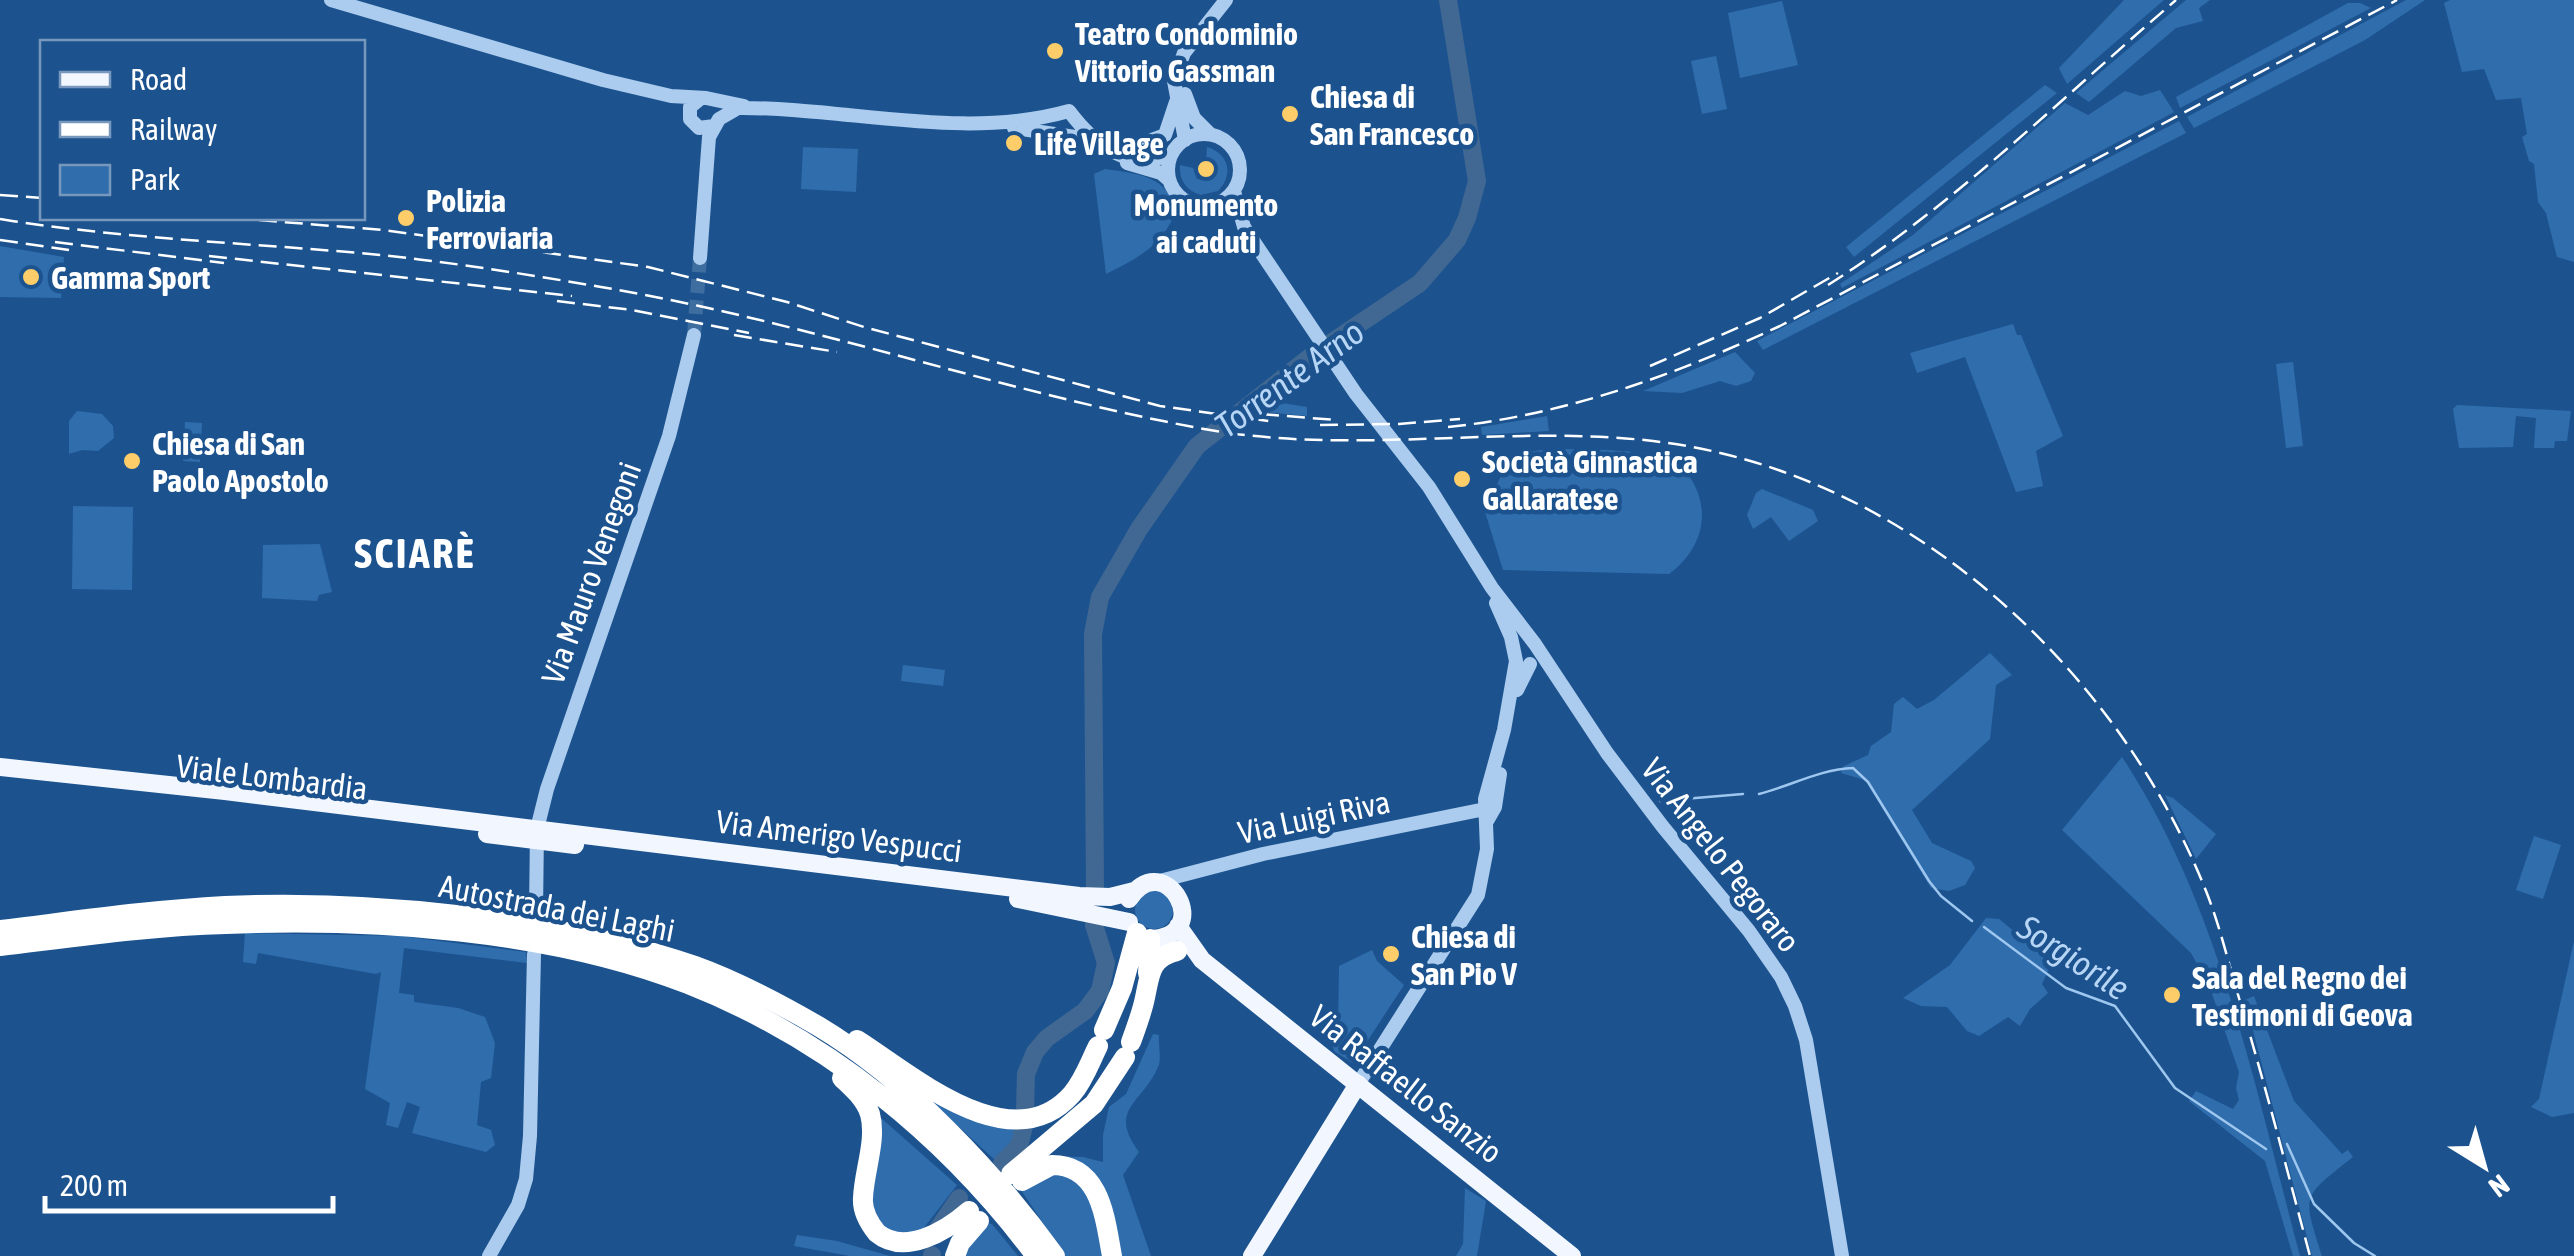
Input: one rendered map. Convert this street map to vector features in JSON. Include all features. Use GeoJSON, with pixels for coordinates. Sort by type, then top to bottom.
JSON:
{"type":"FeatureCollection","features":[{"type":"Feature","properties":{"kind":"highway","name":"Autostrada dei Laghi"},"geometry":{"type":"LineString","coordinates":[[0,930],[223,906],[329,905],[520,926],[614,944],[698,967],[820,1027],[928,1112],[992,1177],[1055,1256]]}},
{"type":"Feature","properties":{"kind":"highway","name":"Autostrada dei Laghi"},"geometry":{"type":"LineString","coordinates":[[0,946],[224,924],[331,922],[420,928],[518,941],[609,959],[689,984],[766,1021],[857,1076],[946,1153],[1036,1256]]}},
{"type":"Feature","properties":{"kind":"highway"},"geometry":{"type":"LineString","coordinates":[[1112,1256],[1094,1187],[1080,1172],[1052,1165],[1016,1177],[1098,1100],[1128,1050],[1145,1000],[1148,973],[1139,931]]}},
{"type":"Feature","properties":{"kind":"highway"},"geometry":{"type":"LineString","coordinates":[[744,988],[824,1021],[954,1103],[995,1116],[1026,1117],[1059,1105],[1078,1085],[1122,988],[1139,931]]}},
{"type":"Feature","properties":{"kind":"highway"},"geometry":{"type":"LineString","coordinates":[[1148,973],[1160,958],[1177,951]]}},
{"type":"Feature","properties":{"kind":"highway"},"geometry":{"type":"LineString","coordinates":[[609,959],[756,1025],[829,1067],[865,1102],[871,1122],[863,1205],[869,1221],[885,1242],[904,1247],[926,1244],[974,1216],[955,1256]]}},
{"type":"Feature","properties":{"kind":"main road","name":"Viale Lombardia"},"geometry":{"type":"LineString","coordinates":[[0,767],[537,836]]}},
{"type":"Feature","properties":{"kind":"main road","name":"Viale Lombardia"},"geometry":{"type":"LineString","coordinates":[[0,776],[537,836]]}},
{"type":"Feature","properties":{"kind":"main road","name":"Via Amerigo Vespucci"},"geometry":{"type":"LineString","coordinates":[[537,836],[1079,896],[1110,897],[1134,892]]}},
{"type":"Feature","properties":{"kind":"main road","name":"Via Amerigo Vespucci"},"geometry":{"type":"LineString","coordinates":[[537,836],[1022,900],[1139,931]]}},
{"type":"Feature","properties":{"kind":"main road"},"geometry":{"type":"LineString","coordinates":[[1156,882],[1173,889],[1180,897],[1183,913],[1178,926],[1167,936],[1139,931],[1127,906],[1134,892],[1156,882]]}},
{"type":"Feature","properties":{"kind":"main road","name":"Via Raffaello Sanzio"},"geometry":{"type":"LineString","coordinates":[[1178,926],[1202,960],[1572,1256]]}},
{"type":"Feature","properties":{"kind":"main road","name":"Via Raffaello Sanzio"},"geometry":{"type":"LineString","coordinates":[[1139,931],[1202,960]]}},
{"type":"Feature","properties":{"kind":"main road"},"geometry":{"type":"LineString","coordinates":[[1252,1256],[1358,1084]]}},
{"type":"Feature","properties":{"kind":"street"},"geometry":{"type":"LineString","coordinates":[[331,0],[604,80],[755,108]]}},
{"type":"Feature","properties":{"kind":"street"},"geometry":{"type":"LineString","coordinates":[[360,0],[403,19]]}},
{"type":"Feature","properties":{"kind":"street"},"geometry":{"type":"LineString","coordinates":[[1185,140],[1174,81],[1193,41],[1226,0]]}},
{"type":"Feature","properties":{"kind":"street"},"geometry":{"type":"LineString","coordinates":[[1180,64],[1181,80],[1194,118],[1211,134],[1226,141],[1238,157],[1240,174],[1234,191],[1244,227]]}},
{"type":"Feature","properties":{"kind":"street"},"geometry":{"type":"LineString","coordinates":[[678,96],[691,122],[711,124],[738,108],[881,119],[1022,123],[1069,111],[1092,139],[1114,154],[1154,159],[1173,152]]}},
{"type":"Feature","properties":{"kind":"street"},"geometry":{"type":"LineString","coordinates":[[1114,154],[1165,135],[1172,123],[1177,96]]}},
{"type":"Feature","properties":{"kind":"street"},"geometry":{"type":"LineString","coordinates":[[689,112],[694,102],[706,99],[719,108],[711,124],[706,153],[700,258]]}},
{"type":"Feature","properties":{"kind":"street"},"geometry":{"type":"LineString","coordinates":[[1029,130],[1076,120]]}},
{"type":"Feature","properties":{"kind":"street"},"geometry":{"type":"LineString","coordinates":[[974,122],[1080,138],[1108,156],[1161,173],[1188,203],[1213,206],[1244,227]]}},
{"type":"Feature","properties":{"kind":"street"},"geometry":{"type":"LineString","coordinates":[[1169,180],[1168,164],[1173,152],[1185,140],[1211,134]]}},
{"type":"Feature","properties":{"kind":"street"},"geometry":{"type":"LineString","coordinates":[[1213,206],[1234,191]]}},
{"type":"Feature","properties":{"kind":"street","name":"Via Angelo Pegoraro"},"geometry":{"type":"LineString","coordinates":[[1244,227],[1371,416],[1434,494],[1492,588],[1527,655],[1556,679],[1640,798],[1761,946],[1789,992],[1808,1046],[1842,1256]]}},
{"type":"Feature","properties":{"kind":"street","name":"Via Mauro Venegoni"},"geometry":{"type":"LineString","coordinates":[[536,914],[537,836],[565,729],[680,402],[694,335]]}},
{"type":"Feature","properties":{"kind":"street"},"geometry":{"type":"LineString","coordinates":[[1358,1084],[1478,895],[1487,849],[1486,815],[1495,807],[1527,655]]}},
{"type":"Feature","properties":{"kind":"street","name":"Via Luigi Riva"},"geometry":{"type":"LineString","coordinates":[[1156,882],[1210,867],[1486,815]]}},
{"type":"Feature","properties":{"kind":"street"},"geometry":{"type":"LineString","coordinates":[[489,1256],[518,1205],[526,1179],[534,954]]}},
{"type":"Feature","properties":{"kind":"green space"},"geometry":{"type":"Polygon","coordinates":[[[2124,0],[2164,0],[2067,84],[2059,68],[2124,0]]]}},
{"type":"Feature","properties":{"kind":"green space"},"geometry":{"type":"Polygon","coordinates":[[[2186,0],[2210,0],[2199,8],[2203,21],[2176,28],[2089,102],[2076,93],[2186,0]]]}},
{"type":"Feature","properties":{"kind":"green space"},"geometry":{"type":"Polygon","coordinates":[[[2406,0],[2425,0],[2365,40],[2194,128],[2187,117],[2406,0]]]}},
{"type":"Feature","properties":{"kind":"green space"},"geometry":{"type":"Polygon","coordinates":[[[2574,0],[2574,262],[2557,257],[2546,213],[2538,202],[2534,164],[2529,161],[2522,137],[2527,134],[2521,98],[2496,100],[2484,69],[2462,72],[2444,3],[2574,0]]]}},
{"type":"Feature","properties":{"kind":"green space"},"geometry":{"type":"Polygon","coordinates":[[[1782,1],[1798,65],[1740,78],[1728,13],[1782,1]]]}},
{"type":"Feature","properties":{"kind":"green space"},"geometry":{"type":"Polygon","coordinates":[[[2348,3],[2371,8],[2180,108],[2176,97],[2348,3]]]}},
{"type":"Feature","properties":{"kind":"green space"},"geometry":{"type":"Polygon","coordinates":[[[1716,56],[1727,109],[1702,114],[1691,61],[1716,56]]]}},
{"type":"Feature","properties":{"kind":"green space"},"geometry":{"type":"Polygon","coordinates":[[[2045,85],[2057,93],[1854,257],[1846,247],[2045,85]]]}},
{"type":"Feature","properties":{"kind":"green space"},"geometry":{"type":"Polygon","coordinates":[[[2160,90],[2174,112],[1842,288],[1840,284],[1913,235],[2065,103],[2088,115],[2125,91],[2141,96],[2160,90]]]}},
{"type":"Feature","properties":{"kind":"green space"},"geometry":{"type":"Polygon","coordinates":[[[2179,121],[2186,133],[1763,350],[1757,341],[2179,121]]]}},
{"type":"Feature","properties":{"kind":"green space"},"geometry":{"type":"Polygon","coordinates":[[[803,147],[858,149],[856,192],[801,189],[803,147]]]}},
{"type":"Feature","properties":{"kind":"green space"},"geometry":{"type":"Polygon","coordinates":[[[1207,147],[1220,154],[1227,171],[1218,191],[1201,195],[1184,184],[1180,165],[1193,168],[1197,179],[1209,180],[1214,169],[1206,160],[1207,147]]]}},
{"type":"Feature","properties":{"kind":"green space"},"geometry":{"type":"Polygon","coordinates":[[[1105,169],[1152,179],[1167,192],[1174,216],[1154,244],[1106,274],[1094,174],[1105,169]]]}},
{"type":"Feature","properties":{"kind":"green space","name":"Gamma Sport"},"geometry":{"type":"Polygon","coordinates":[[[0,246],[64,257],[61,298],[0,297],[0,246]]]}},
{"type":"Feature","properties":{"kind":"green space"},"geometry":{"type":"Polygon","coordinates":[[[2013,324],[2063,436],[2036,451],[2043,486],[2016,492],[1965,357],[1917,373],[1910,353],[2013,324]]]}},
{"type":"Feature","properties":{"kind":"green space"},"geometry":{"type":"Polygon","coordinates":[[[1735,352],[1755,373],[1751,381],[1736,386],[1720,381],[1682,393],[1643,391],[1735,352]]]}},
{"type":"Feature","properties":{"kind":"green space"},"geometry":{"type":"Polygon","coordinates":[[[2293,362],[2303,446],[2286,448],[2276,364],[2293,362]]]}},
{"type":"Feature","properties":{"kind":"green space"},"geometry":{"type":"Polygon","coordinates":[[[1291,378],[1289,385],[1270,401],[1307,407],[1307,416],[1255,411],[1250,407],[1291,378]]]}},
{"type":"Feature","properties":{"kind":"green space"},"geometry":{"type":"Polygon","coordinates":[[[2457,405],[2571,411],[2567,441],[2555,441],[2554,448],[2534,448],[2536,418],[2516,416],[2513,447],[2459,448],[2453,409],[2457,405]]]}},
{"type":"Feature","properties":{"kind":"green space"},"geometry":{"type":"Polygon","coordinates":[[[77,411],[102,414],[113,426],[114,438],[98,451],[69,454],[69,421],[77,411]]]}},
{"type":"Feature","properties":{"kind":"green space"},"geometry":{"type":"Polygon","coordinates":[[[1547,416],[1549,431],[1482,435],[1481,427],[1547,416]]]}},
{"type":"Feature","properties":{"kind":"green space"},"geometry":{"type":"Polygon","coordinates":[[[185,422],[202,423],[200,462],[183,461],[185,422]]]}},
{"type":"Feature","properties":{"kind":"green space"},"geometry":{"type":"Polygon","coordinates":[[[1549,449],[1613,450],[1673,461],[1694,485],[1701,507],[1700,532],[1688,556],[1669,574],[1503,570],[1485,512],[1507,462],[1522,462],[1521,453],[1549,449]]]}},
{"type":"Feature","properties":{"kind":"green space"},"geometry":{"type":"Polygon","coordinates":[[[1762,489],[1813,510],[1818,521],[1789,541],[1771,517],[1753,529],[1747,515],[1756,493],[1762,489]]]}},
{"type":"Feature","properties":{"kind":"green space"},"geometry":{"type":"Polygon","coordinates":[[[73,506],[133,507],[132,590],[72,589],[73,506]]]}},
{"type":"Feature","properties":{"kind":"green space"},"geometry":{"type":"Polygon","coordinates":[[[320,544],[332,592],[319,595],[317,601],[262,598],[263,545],[320,544]]]}},
{"type":"Feature","properties":{"kind":"green space"},"geometry":{"type":"Polygon","coordinates":[[[1990,653],[2012,675],[1996,685],[1990,739],[1912,810],[1932,843],[1971,861],[1975,868],[1965,885],[1949,891],[1931,888],[1865,780],[1841,773],[1844,766],[1868,755],[1871,746],[1891,732],[1894,704],[1903,697],[1917,709],[1934,700],[1990,653]]]}},
{"type":"Feature","properties":{"kind":"green space"},"geometry":{"type":"Polygon","coordinates":[[[903,665],[945,670],[943,686],[901,681],[903,665]]]}},
{"type":"Feature","properties":{"kind":"green space"},"geometry":{"type":"Polygon","coordinates":[[[2122,757],[2156,814],[2209,935],[2249,1063],[2300,1256],[2293,1256],[2265,1161],[2189,1101],[2196,1091],[2233,1109],[2239,1100],[2239,1072],[2210,988],[2191,953],[2062,830],[2122,757]]]}},
{"type":"Feature","properties":{"kind":"green space"},"geometry":{"type":"Polygon","coordinates":[[[2165,795],[2216,834],[2196,859],[2165,795]]]}},
{"type":"Feature","properties":{"kind":"green space"},"geometry":{"type":"Polygon","coordinates":[[[2534,836],[2561,845],[2543,899],[2516,890],[2534,836]]]}},
{"type":"Feature","properties":{"kind":"green space"},"geometry":{"type":"Polygon","coordinates":[[[1154,891],[1167,897],[1173,910],[1167,923],[1154,929],[1141,923],[1135,910],[1141,897],[1154,891]]]}},
{"type":"Feature","properties":{"kind":"green space"},"geometry":{"type":"Polygon","coordinates":[[[1986,918],[1999,919],[2052,962],[2042,984],[2048,993],[2030,1009],[2020,1026],[2008,1017],[1979,1036],[1967,1031],[1947,1007],[1921,1006],[1903,998],[1950,965],[1986,918]]]}},
{"type":"Feature","properties":{"kind":"green space"},"geometry":{"type":"Polygon","coordinates":[[[245,933],[400,936],[526,952],[527,963],[404,948],[399,993],[414,995],[414,1002],[458,1008],[485,1017],[495,1043],[491,1078],[481,1082],[477,1125],[491,1130],[495,1145],[486,1152],[412,1133],[420,1107],[407,1102],[398,1128],[386,1125],[390,1103],[365,1089],[381,972],[258,953],[256,964],[243,962],[245,933]]]}},
{"type":"Feature","properties":{"kind":"green space"},"geometry":{"type":"Polygon","coordinates":[[[2574,941],[2574,1113],[2552,1117],[2531,1107],[2539,1099],[2574,941]]]}},
{"type":"Feature","properties":{"kind":"green space"},"geometry":{"type":"Polygon","coordinates":[[[1372,950],[1377,961],[1404,985],[1353,1063],[1334,1051],[1332,1042],[1338,1029],[1339,966],[1372,950]]]}},
{"type":"Feature","properties":{"kind":"green space"},"geometry":{"type":"Polygon","coordinates":[[[2254,996],[2294,1101],[2342,1154],[2348,1150],[2353,1157],[2323,1181],[2310,1198],[2311,1220],[2322,1256],[2312,1256],[2245,1000],[2254,996]]]}},
{"type":"Feature","properties":{"kind":"green space"},"geometry":{"type":"Polygon","coordinates":[[[1153,1034],[1159,1035],[1159,1064],[1127,1116],[1130,1138],[1139,1152],[1123,1175],[1151,1256],[1119,1256],[1104,1197],[1043,1156],[1103,1162],[1109,1107],[1126,1094],[1153,1034]]]}},
{"type":"Feature","properties":{"kind":"green space"},"geometry":{"type":"Polygon","coordinates":[[[912,1084],[1016,1125],[1014,1138],[995,1160],[912,1084]]]}},
{"type":"Feature","properties":{"kind":"green space"},"geometry":{"type":"Polygon","coordinates":[[[881,1118],[957,1185],[916,1238],[881,1227],[872,1205],[881,1118]]]}},
{"type":"Feature","properties":{"kind":"green space"},"geometry":{"type":"Polygon","coordinates":[[[1057,1170],[1086,1189],[1107,1256],[1065,1256],[1021,1190],[1057,1170]]]}},
{"type":"Feature","properties":{"kind":"green space"},"geometry":{"type":"Polygon","coordinates":[[[1465,1188],[1486,1201],[1477,1256],[1456,1256],[1463,1244],[1465,1188]]]}},
{"type":"Feature","properties":{"kind":"green space"},"geometry":{"type":"Polygon","coordinates":[[[986,1223],[992,1224],[1018,1256],[962,1256],[986,1223]]]}},
{"type":"Feature","properties":{"kind":"green space"},"geometry":{"type":"Polygon","coordinates":[[[797,1235],[890,1256],[850,1256],[794,1246],[797,1235]]]}},
{"type":"Feature","properties":{"kind":"waterway","name":"Torrente Arno"},"geometry":{"type":"LineString","coordinates":[[1095,887],[1093,634],[1100,597],[1139,529],[1197,446],[1310,357],[1420,283],[1457,240],[1477,181],[1448,0]]}},
{"type":"Feature","properties":{"kind":"waterway","name":"Sorgiorile"},"geometry":{"type":"LineString","coordinates":[[1759,794],[1853,768],[1868,782],[1929,881],[1972,921]]}},
{"type":"Feature","properties":{"kind":"waterway","name":"Sorgiorile"},"geometry":{"type":"LineString","coordinates":[[1660,801],[1743,794]]}},
{"type":"Feature","properties":{"kind":"waterway","name":"Torrente Arno"},"geometry":{"type":"LineString","coordinates":[[1025,1111],[1026,1074],[1035,1052],[1047,1038],[1085,1011],[1100,991],[1106,963],[1094,925]]}},
{"type":"Feature","properties":{"kind":"waterway","name":"Sorgiorile"},"geometry":{"type":"LineString","coordinates":[[1984,927],[2066,988],[2115,1006],[2175,1088],[2266,1149]]}},
{"type":"Feature","properties":{"kind":"waterway","name":"Torrente Arno"},"geometry":{"type":"LineString","coordinates":[[1002,1163],[1019,1146],[1024,1126]]}},
{"type":"Feature","properties":{"kind":"waterway","name":"Sorgiorile"},"geometry":{"type":"LineString","coordinates":[[2287,1144],[2314,1204],[2354,1243],[2375,1256]]}},
{"type":"Feature","properties":{"kind":"waterway","name":"Torrente Arno"},"geometry":{"type":"LineString","coordinates":[[935,1233],[959,1198]]}},
{"type":"Feature","properties":{"kind":"tunnel"},"geometry":{"type":"LineString","coordinates":[[694,335],[700,258]]}},
{"type":"Feature","properties":{"kind":"railway"},"geometry":{"type":"LineString","coordinates":[[1828,285],[1964,185],[2176,0]]}},
{"type":"Feature","properties":{"kind":"railway"},"geometry":{"type":"LineString","coordinates":[[1448,427],[1577,403],[1740,344],[2397,0]]}},
{"type":"Feature","properties":{"kind":"railway"},"geometry":{"type":"LineString","coordinates":[[0,195],[40,198]]}},
{"type":"Feature","properties":{"kind":"railway"},"geometry":{"type":"LineString","coordinates":[[0,219],[126,235],[403,257],[601,287],[753,318],[1053,396],[1204,429],[1316,440],[1541,436],[1653,441],[1745,459],[1832,492],[1914,536],[1989,592],[2057,657],[2116,729],[2166,808],[2216,917],[2310,1256]]}},
{"type":"Feature","properties":{"kind":"railway"},"geometry":{"type":"LineString","coordinates":[[258,220],[383,230],[648,267],[1160,406],[1275,422]]}},
{"type":"Feature","properties":{"kind":"railway"},"geometry":{"type":"LineString","coordinates":[[0,240],[69,250]]}},
{"type":"Feature","properties":{"kind":"railway"},"geometry":{"type":"LineString","coordinates":[[55,242],[224,263]]}},
{"type":"Feature","properties":{"kind":"railway"},"geometry":{"type":"LineString","coordinates":[[209,256],[572,296]]}},
{"type":"Feature","properties":{"kind":"railway"},"geometry":{"type":"LineString","coordinates":[[1650,366],[1760,318],[1838,273]]}},
{"type":"Feature","properties":{"kind":"railway"},"geometry":{"type":"LineString","coordinates":[[557,301],[632,310],[749,333]]}},
{"type":"Feature","properties":{"kind":"railway"},"geometry":{"type":"LineString","coordinates":[[734,335],[837,352]]}},
{"type":"Feature","properties":{"kind":"railway"},"geometry":{"type":"LineString","coordinates":[[1261,414],[1336,420]]}},
{"type":"Feature","properties":{"kind":"railway"},"geometry":{"type":"LineString","coordinates":[[1320,425],[1460,419]]}},
{"type":"Feature","properties":{"kind":"place","name":"Teatro Condominio Vittorio Gassman"},"geometry":{"type":"Point","coordinates":[1055,51]}},
{"type":"Feature","properties":{"kind":"place","name":"Chiesa di San Francesco"},"geometry":{"type":"Point","coordinates":[1290,114]}},
{"type":"Feature","properties":{"kind":"place","name":"Life Village"},"geometry":{"type":"Point","coordinates":[1014,143]}},
{"type":"Feature","properties":{"kind":"place","name":"Monumento ai caduti"},"geometry":{"type":"Point","coordinates":[1206,169]}},
{"type":"Feature","properties":{"kind":"place","name":"Polizia Ferroviaria"},"geometry":{"type":"Point","coordinates":[406,218]}},
{"type":"Feature","properties":{"kind":"place","name":"Gamma Sport"},"geometry":{"type":"Point","coordinates":[31,277]}},
{"type":"Feature","properties":{"kind":"place","name":"Chiesa di San Paolo Apostolo"},"geometry":{"type":"Point","coordinates":[132,461]}},
{"type":"Feature","properties":{"kind":"place","name":"Società Ginnastica Gallaratese"},"geometry":{"type":"Point","coordinates":[1462,479]}},
{"type":"Feature","properties":{"kind":"place","name":"Chiesa di San Pio V"},"geometry":{"type":"Point","coordinates":[1391,954]}},
{"type":"Feature","properties":{"kind":"place","name":"Sala del Regno dei Testimoni di Geova"},"geometry":{"type":"Point","coordinates":[2172,995]}},
{"type":"Feature","properties":{"kind":"district","name":"SCIARÈ"},"geometry":{"type":"Point","coordinates":[415,553]}}]}
